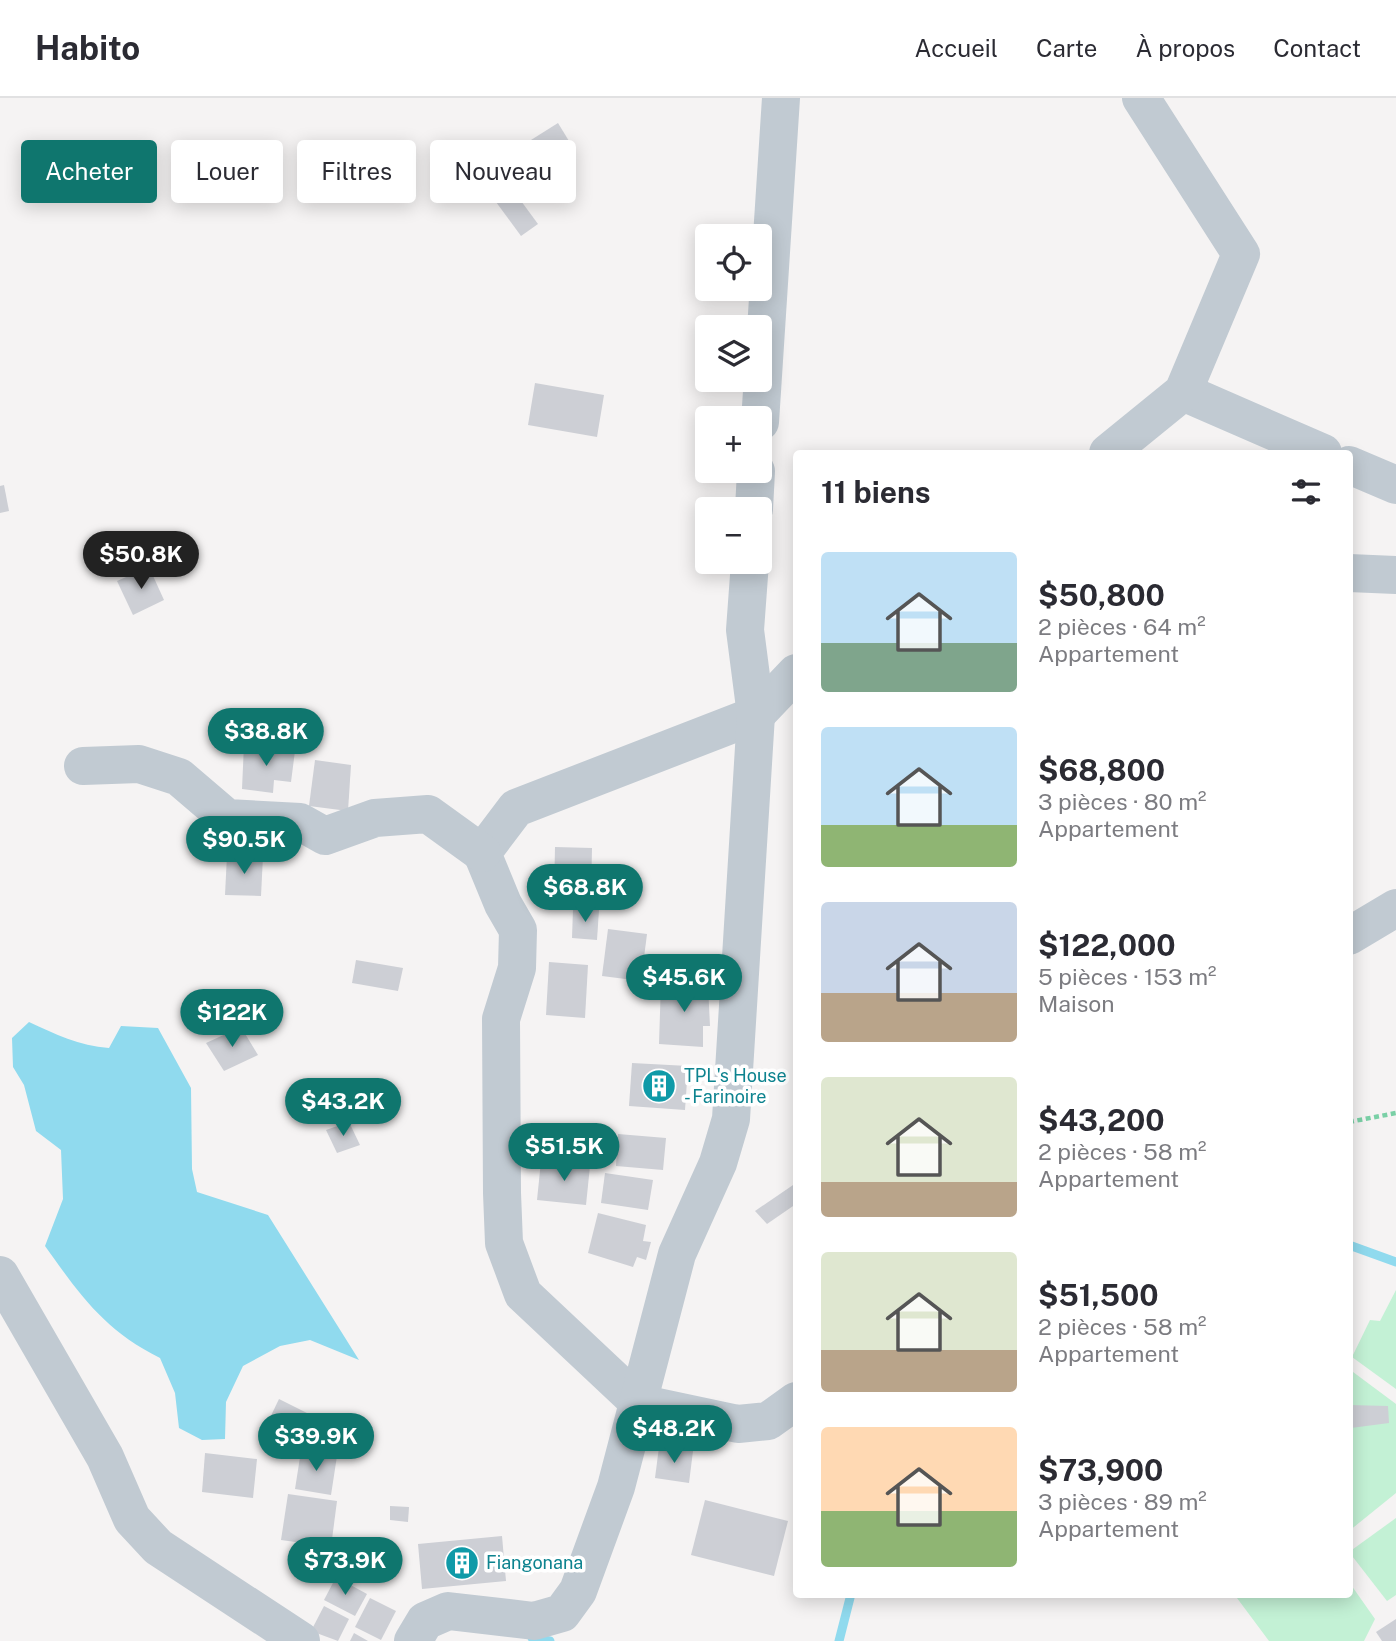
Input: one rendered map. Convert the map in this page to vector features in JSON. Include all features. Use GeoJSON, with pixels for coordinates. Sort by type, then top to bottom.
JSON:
{"type":"FeatureCollection","features":[{"type":"Feature","properties":{"kind":"street"},"geometry":{"type":"LineString","coordinates":[[761,406],[782,98]]}},
{"type":"Feature","properties":{"kind":"street"},"geometry":{"type":"LineString","coordinates":[[1112,450],[1183,392],[1241,254],[1141,98]]}},
{"type":"Feature","properties":{"kind":"street"},"geometry":{"type":"LineString","coordinates":[[1183,392],[1316,450]]}},
{"type":"Feature","properties":{"kind":"street"},"geometry":{"type":"LineString","coordinates":[[1353,467],[1396,485]]}},
{"type":"Feature","properties":{"kind":"street"},"geometry":{"type":"LineString","coordinates":[[1353,573],[1396,575]]}},
{"type":"Feature","properties":{"kind":"street"},"geometry":{"type":"LineString","coordinates":[[413,1641],[425,1621],[448,1611],[534,1621],[562,1613],[578,1591],[616,1488],[677,1254],[718,1163],[731,1119],[756,715],[745,630],[749,574]]}},
{"type":"Feature","properties":{"kind":"street"},"geometry":{"type":"LineString","coordinates":[[482,853],[516,808],[756,715],[793,676]]}},
{"type":"Feature","properties":{"kind":"street"},"geometry":{"type":"LineString","coordinates":[[83,766],[139,764],[178,777],[227,818],[300,822],[325,836],[374,818],[428,814],[482,853],[503,904],[518,930],[517,968],[501,1019],[503,1243],[523,1294],[639,1403],[738,1424],[768,1421],[793,1403]]}},
{"type":"Feature","properties":{"kind":"street"},"geometry":{"type":"LineString","coordinates":[[1353,934],[1396,908]]}},
{"type":"Feature","properties":{"kind":"street"},"geometry":{"type":"LineString","coordinates":[[0,1275],[105,1457],[132,1519],[158,1547],[301,1641]]}},
{"type":"Feature","properties":{"kind":"path"},"geometry":{"type":"LineString","coordinates":[[1353,1121],[1396,1113]]}},
{"type":"Feature","properties":{"kind":"green space"},"geometry":{"type":"Polygon","coordinates":[[[1396,1290],[1396,1389],[1353,1358],[1370,1320],[1380,1321],[1396,1290]]]}},
{"type":"Feature","properties":{"kind":"green space"},"geometry":{"type":"Polygon","coordinates":[[[1353,1372],[1396,1404],[1396,1493],[1353,1528],[1353,1372]]]}},
{"type":"Feature","properties":{"kind":"green space"},"geometry":{"type":"Polygon","coordinates":[[[1396,1518],[1396,1595],[1387,1601],[1353,1557],[1353,1549],[1396,1518]]]}},
{"type":"Feature","properties":{"kind":"green space"},"geometry":{"type":"Polygon","coordinates":[[[1353,1588],[1375,1619],[1364,1641],[1269,1641],[1237,1598],[1353,1598],[1353,1588]]]}},
{"type":"Feature","properties":{"kind":"water"},"geometry":{"type":"Polygon","coordinates":[[[29,1022],[77,1042],[109,1048],[121,1026],[158,1028],[191,1088],[192,1169],[197,1192],[268,1215],[359,1360],[310,1340],[280,1346],[243,1366],[226,1402],[225,1439],[202,1440],[179,1428],[175,1393],[160,1358],[123,1336],[108,1323],[82,1296],[45,1246],[63,1199],[61,1150],[36,1131],[24,1085],[13,1067],[12,1038],[29,1022]]]}},
{"type":"Feature","properties":{"kind":"building"},"geometry":{"type":"Polygon","coordinates":[[[558,123],[568,140],[531,140],[558,123]]]}},
{"type":"Feature","properties":{"kind":"building"},"geometry":{"type":"Polygon","coordinates":[[[497,203],[523,203],[538,224],[521,236],[497,203]]]}},
{"type":"Feature","properties":{"kind":"building"},"geometry":{"type":"Polygon","coordinates":[[[535,383],[604,395],[597,437],[528,425],[535,383]]]}},
{"type":"Feature","properties":{"kind":"building"},"geometry":{"type":"Polygon","coordinates":[[[4,485],[9,511],[0,513],[0,486],[4,485]]]}},
{"type":"Feature","properties":{"kind":"building"},"geometry":{"type":"Polygon","coordinates":[[[149,567],[164,600],[133,615],[117,581],[149,567]]]}},
{"type":"Feature","properties":{"kind":"building"},"geometry":{"type":"Polygon","coordinates":[[[244,744],[295,751],[291,782],[274,780],[273,793],[242,789],[244,744]]]}},
{"type":"Feature","properties":{"kind":"building"},"geometry":{"type":"Polygon","coordinates":[[[315,760],[351,765],[348,811],[309,806],[315,760]]]}},
{"type":"Feature","properties":{"kind":"building"},"geometry":{"type":"Polygon","coordinates":[[[555,847],[592,848],[591,896],[554,895],[555,847]]]}},
{"type":"Feature","properties":{"kind":"building"},"geometry":{"type":"Polygon","coordinates":[[[227,855],[263,856],[261,896],[225,895],[227,855]]]}},
{"type":"Feature","properties":{"kind":"building"},"geometry":{"type":"Polygon","coordinates":[[[573,909],[599,910],[597,940],[572,938],[573,909]]]}},
{"type":"Feature","properties":{"kind":"building"},"geometry":{"type":"Polygon","coordinates":[[[608,929],[647,934],[641,981],[602,976],[608,929]]]}},
{"type":"Feature","properties":{"kind":"building"},"geometry":{"type":"Polygon","coordinates":[[[356,960],[403,968],[398,991],[352,983],[356,960]]]}},
{"type":"Feature","properties":{"kind":"building"},"geometry":{"type":"Polygon","coordinates":[[[549,962],[588,965],[585,1018],[546,1015],[549,962]]]}},
{"type":"Feature","properties":{"kind":"building"},"geometry":{"type":"Polygon","coordinates":[[[661,982],[708,985],[710,1026],[703,1026],[703,1047],[659,1044],[661,982]]]}},
{"type":"Feature","properties":{"kind":"building"},"geometry":{"type":"Polygon","coordinates":[[[241,1027],[258,1055],[224,1071],[206,1043],[241,1027]]]}},
{"type":"Feature","properties":{"kind":"building","name":"TPL's House - Farinoire"},"geometry":{"type":"Polygon","coordinates":[[[632,1063],[688,1066],[685,1110],[629,1106],[632,1063]]]}},
{"type":"Feature","properties":{"kind":"building"},"geometry":{"type":"Polygon","coordinates":[[[349,1122],[360,1145],[337,1153],[326,1130],[349,1122]]]}},
{"type":"Feature","properties":{"kind":"building"},"geometry":{"type":"Polygon","coordinates":[[[618,1134],[666,1138],[663,1170],[616,1166],[618,1134]]]}},
{"type":"Feature","properties":{"kind":"building"},"geometry":{"type":"Polygon","coordinates":[[[541,1161],[590,1166],[586,1205],[537,1200],[541,1161]]]}},
{"type":"Feature","properties":{"kind":"building"},"geometry":{"type":"Polygon","coordinates":[[[605,1173],[653,1180],[648,1210],[601,1203],[605,1173]]]}},
{"type":"Feature","properties":{"kind":"building"},"geometry":{"type":"Polygon","coordinates":[[[793,1185],[793,1206],[767,1224],[755,1211],[793,1185]]]}},
{"type":"Feature","properties":{"kind":"building"},"geometry":{"type":"Polygon","coordinates":[[[598,1213],[646,1225],[643,1241],[651,1242],[646,1260],[637,1257],[633,1267],[588,1253],[598,1213]]]}},
{"type":"Feature","properties":{"kind":"building"},"geometry":{"type":"Polygon","coordinates":[[[279,1399],[309,1414],[296,1441],[266,1426],[279,1399]]]}},
{"type":"Feature","properties":{"kind":"building"},"geometry":{"type":"Polygon","coordinates":[[[1353,1405],[1388,1406],[1389,1423],[1353,1428],[1353,1405]]]}},
{"type":"Feature","properties":{"kind":"building"},"geometry":{"type":"Polygon","coordinates":[[[315,1415],[339,1418],[335,1450],[312,1447],[315,1415]]]}},
{"type":"Feature","properties":{"kind":"building"},"geometry":{"type":"Polygon","coordinates":[[[659,1447],[693,1451],[689,1483],[655,1478],[659,1447]]]}},
{"type":"Feature","properties":{"kind":"building"},"geometry":{"type":"Polygon","coordinates":[[[301,1451],[337,1456],[331,1495],[295,1489],[301,1451]]]}},
{"type":"Feature","properties":{"kind":"building"},"geometry":{"type":"Polygon","coordinates":[[[205,1453],[257,1459],[253,1498],[202,1492],[205,1453]]]}},
{"type":"Feature","properties":{"kind":"building"},"geometry":{"type":"Polygon","coordinates":[[[288,1494],[337,1501],[331,1547],[281,1540],[288,1494]]]}},
{"type":"Feature","properties":{"kind":"building"},"geometry":{"type":"Polygon","coordinates":[[[705,1500],[788,1521],[774,1576],[691,1555],[705,1500]]]}},
{"type":"Feature","properties":{"kind":"building"},"geometry":{"type":"Polygon","coordinates":[[[390,1506],[409,1507],[408,1522],[390,1520],[390,1506]]]}},
{"type":"Feature","properties":{"kind":"building","name":"Fiangonana"},"geometry":{"type":"Polygon","coordinates":[[[502,1536],[506,1581],[422,1589],[418,1544],[502,1536]]]}},
{"type":"Feature","properties":{"kind":"building"},"geometry":{"type":"Polygon","coordinates":[[[336,1577],[367,1594],[355,1616],[324,1600],[336,1577]]]}},
{"type":"Feature","properties":{"kind":"building"},"geometry":{"type":"Polygon","coordinates":[[[370,1598],[396,1611],[381,1640],[355,1627],[370,1598]]]}},
{"type":"Feature","properties":{"kind":"building"},"geometry":{"type":"Polygon","coordinates":[[[324,1606],[349,1619],[338,1641],[311,1631],[324,1606]]]}},
{"type":"Feature","properties":{"kind":"building"},"geometry":{"type":"Polygon","coordinates":[[[1396,1619],[1396,1641],[1382,1641],[1376,1632],[1396,1619]]]}},
{"type":"Feature","properties":{"kind":"building"},"geometry":{"type":"Polygon","coordinates":[[[354,1633],[368,1641],[350,1641],[354,1633]]]}},
{"type":"Feature","properties":{"kind":"waterway"},"geometry":{"type":"LineString","coordinates":[[1353,1246],[1396,1262]]}},
{"type":"Feature","properties":{"kind":"waterway"},"geometry":{"type":"LineString","coordinates":[[839,1641],[850,1598]]}},
{"type":"Feature","properties":{"kind":"waterway"},"geometry":{"type":"LineString","coordinates":[[532,1638],[550,1641]]}},
{"type":"Feature","properties":{"kind":"place","name":"TPL's House - Farinoire"},"geometry":{"type":"Point","coordinates":[659,1086]}},
{"type":"Feature","properties":{"kind":"place","name":"Fiangonana"},"geometry":{"type":"Point","coordinates":[462,1563]}}]}
